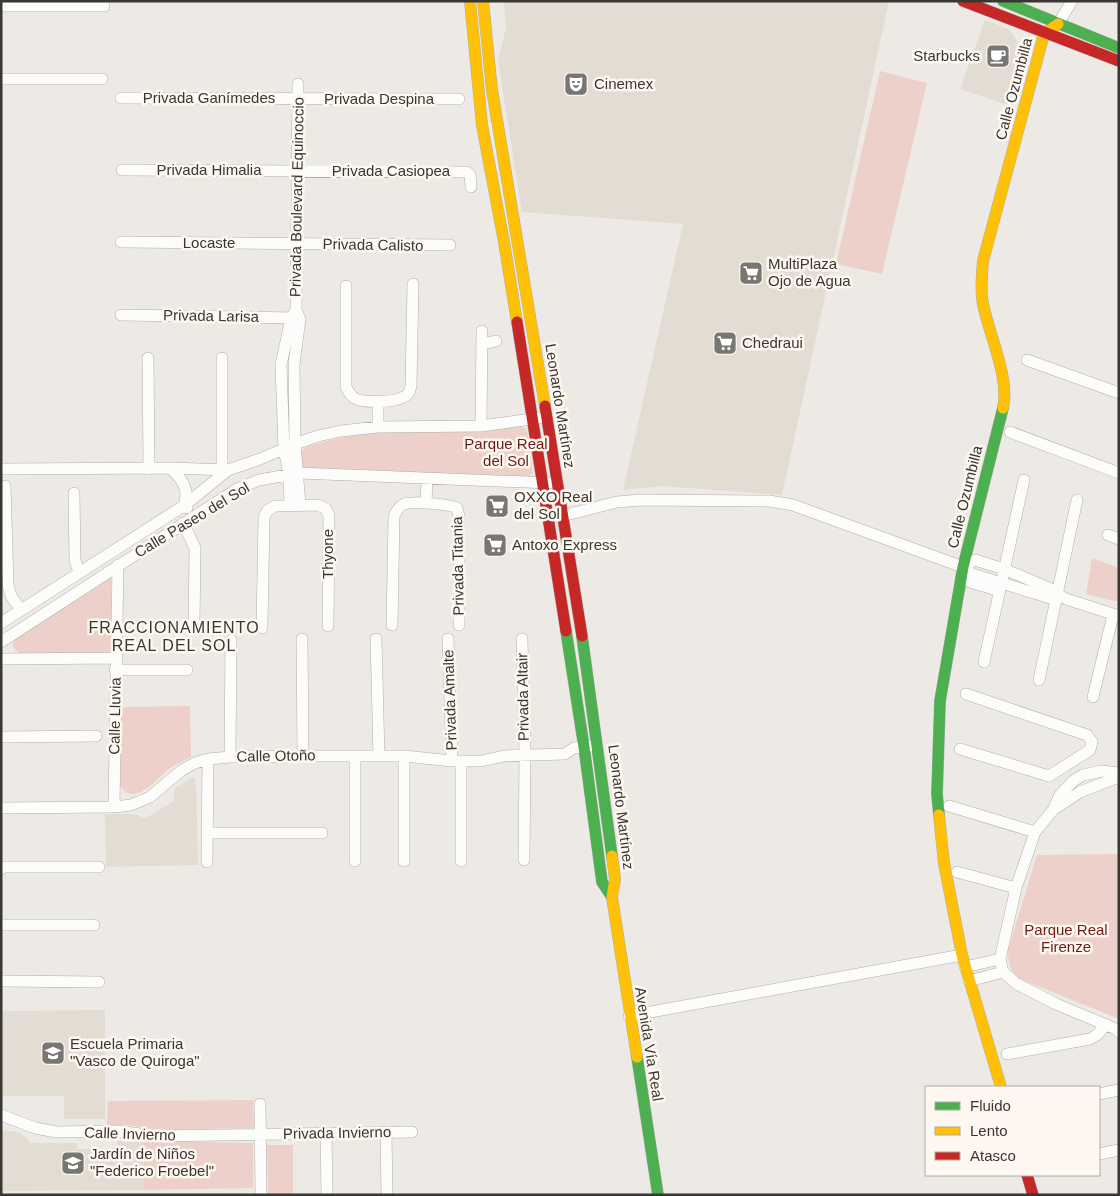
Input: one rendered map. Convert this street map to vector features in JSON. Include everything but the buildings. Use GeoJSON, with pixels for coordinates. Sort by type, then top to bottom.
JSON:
{"type":"FeatureCollection","features":[{"type":"Feature","properties":{"kind":"main road"},"geometry":{"type":"LineString","coordinates":[[471,1],[484,16],[473,34]]}},
{"type":"Feature","properties":{"kind":"main road","name":"Leonardo Martínez"},"geometry":{"type":"LineString","coordinates":[[471,1],[482,125],[504,242],[584,746],[602,882],[612,897]]}},
{"type":"Feature","properties":{"kind":"main road","name":"Leonardo Martínez"},"geometry":{"type":"LineString","coordinates":[[483,1],[492,90],[558,483],[598,744],[615,879],[612,897]]}},
{"type":"Feature","properties":{"kind":"main road"},"geometry":{"type":"LineString","coordinates":[[963,1],[1044,34],[1119,61]]}},
{"type":"Feature","properties":{"kind":"main road"},"geometry":{"type":"LineString","coordinates":[[1003,1],[1026,6],[1058,24],[1119,48]]}},
{"type":"Feature","properties":{"kind":"main road","name":"Calle Ozumbilla"},"geometry":{"type":"LineString","coordinates":[[963,567],[1004,402],[1005,388],[982,303],[981,281],[983,261],[1044,34],[1058,24]]}},
{"type":"Feature","properties":{"kind":"main road"},"geometry":{"type":"LineString","coordinates":[[504,242],[517,240]]}},
{"type":"Feature","properties":{"kind":"main road"},"geometry":{"type":"LineString","coordinates":[[963,567],[940,701],[937,794],[944,863],[962,955],[1000,1086]]}},
{"type":"Feature","properties":{"kind":"main road","name":"Avenida Vía Real"},"geometry":{"type":"LineString","coordinates":[[612,897],[658,1195]]}},
{"type":"Feature","properties":{"kind":"main road"},"geometry":{"type":"LineString","coordinates":[[1027,1176],[1033,1195]]}},
{"type":"Feature","properties":{"kind":"street"},"geometry":{"type":"LineString","coordinates":[[1058,24],[1072,1]]}},
{"type":"Feature","properties":{"kind":"street"},"geometry":{"type":"LineString","coordinates":[[1,6],[104,6]]}},
{"type":"Feature","properties":{"kind":"street"},"geometry":{"type":"LineString","coordinates":[[1,79],[102,79]]}},
{"type":"Feature","properties":{"kind":"street","name":"Privada Boulevard Equinoccio"},"geometry":{"type":"LineString","coordinates":[[294,474],[296,444],[294,364],[298,84]]}},
{"type":"Feature","properties":{"kind":"street","name":"Privada Ganímedes"},"geometry":{"type":"LineString","coordinates":[[121,98],[298,99]]}},
{"type":"Feature","properties":{"kind":"street","name":"Privada Despina"},"geometry":{"type":"LineString","coordinates":[[298,99],[460,99]]}},
{"type":"Feature","properties":{"kind":"street","name":"Privada Himalia"},"geometry":{"type":"LineString","coordinates":[[122,170],[297,170]]}},
{"type":"Feature","properties":{"kind":"street","name":"Privada Casiopea"},"geometry":{"type":"LineString","coordinates":[[297,170],[467,172],[470,175],[471,187]]}},
{"type":"Feature","properties":{"kind":"street","name":"Locaste"},"geometry":{"type":"LineString","coordinates":[[121,242],[296,244]]}},
{"type":"Feature","properties":{"kind":"street","name":"Privada Calisto"},"geometry":{"type":"LineString","coordinates":[[296,244],[450,245]]}},
{"type":"Feature","properties":{"kind":"street"},"geometry":{"type":"LineString","coordinates":[[346,286],[346,387],[356,400],[378,401],[401,398],[409,393],[412,386],[413,284]]}},
{"type":"Feature","properties":{"kind":"street","name":"Privada Larisa"},"geometry":{"type":"LineString","coordinates":[[121,315],[296,316]]}},
{"type":"Feature","properties":{"kind":"street","name":"Privada Boulevard Equinoccio"},"geometry":{"type":"LineString","coordinates":[[294,474],[284,449],[281,365],[296,316]]}},
{"type":"Feature","properties":{"kind":"street"},"geometry":{"type":"LineString","coordinates":[[480,426],[482,331]]}},
{"type":"Feature","properties":{"kind":"street"},"geometry":{"type":"LineString","coordinates":[[483,344],[496,341]]}},
{"type":"Feature","properties":{"kind":"street"},"geometry":{"type":"LineString","coordinates":[[148,358],[149,470]]}},
{"type":"Feature","properties":{"kind":"street"},"geometry":{"type":"LineString","coordinates":[[1,469],[149,470],[170,468],[225,470],[222,358]]}},
{"type":"Feature","properties":{"kind":"street"},"geometry":{"type":"LineString","coordinates":[[1027,360],[1119,393]]}},
{"type":"Feature","properties":{"kind":"street"},"geometry":{"type":"LineString","coordinates":[[378,401],[378,427]]}},
{"type":"Feature","properties":{"kind":"street","name":"Calle Paseo del Sol"},"geometry":{"type":"LineString","coordinates":[[1,623],[185,505],[225,470],[260,459],[296,444],[334,433],[378,427],[480,426],[547,416]]}},
{"type":"Feature","properties":{"kind":"street"},"geometry":{"type":"LineString","coordinates":[[1010,432],[1119,473]]}},
{"type":"Feature","properties":{"kind":"street"},"geometry":{"type":"LineString","coordinates":[[170,468],[184,485],[186,493],[185,505],[195,548],[194,626]]}},
{"type":"Feature","properties":{"kind":"street"},"geometry":{"type":"LineString","coordinates":[[294,474],[295,505]]}},
{"type":"Feature","properties":{"kind":"street","name":"Calle Paseo del Sol"},"geometry":{"type":"LineString","coordinates":[[1,642],[237,489],[259,480],[294,474],[558,483]]}},
{"type":"Feature","properties":{"kind":"street"},"geometry":{"type":"LineString","coordinates":[[426,479],[426,503]]}},
{"type":"Feature","properties":{"kind":"street"},"geometry":{"type":"LineString","coordinates":[[984,662],[1024,480]]}},
{"type":"Feature","properties":{"kind":"street"},"geometry":{"type":"LineString","coordinates":[[5,486],[8,585],[11,596],[21,610]]}},
{"type":"Feature","properties":{"kind":"street"},"geometry":{"type":"LineString","coordinates":[[74,493],[75,560],[79,573]]}},
{"type":"Feature","properties":{"kind":"street","name":"Calle Ozumbilla"},"geometry":{"type":"LineString","coordinates":[[548,520],[617,502],[640,500],[769,501],[793,505],[963,567]]}},
{"type":"Feature","properties":{"kind":"street"},"geometry":{"type":"LineString","coordinates":[[1039,680],[1060,597],[1077,500]]}},
{"type":"Feature","properties":{"kind":"street","name":"Privada Titania"},"geometry":{"type":"LineString","coordinates":[[392,625],[394,516],[398,508],[405,503],[426,503],[451,505],[456,508],[459,516],[459,625]]}},
{"type":"Feature","properties":{"kind":"street","name":"Thyone"},"geometry":{"type":"LineString","coordinates":[[262,628],[264,518],[267,510],[275,506],[295,505],[318,505],[326,509],[328,516],[328,626]]}},
{"type":"Feature","properties":{"kind":"street"},"geometry":{"type":"LineString","coordinates":[[1060,597],[970,582],[963,567],[975,560],[1004,568],[1060,597],[1116,616],[1093,696]]}},
{"type":"Feature","properties":{"kind":"street","name":"Calle Lluvia"},"geometry":{"type":"LineString","coordinates":[[114,807],[118,565]]}},
{"type":"Feature","properties":{"kind":"street","name":"Privada Amalte"},"geometry":{"type":"LineString","coordinates":[[448,638],[461,860]]}},
{"type":"Feature","properties":{"kind":"street"},"geometry":{"type":"LineString","coordinates":[[302,639],[303,756]]}},
{"type":"Feature","properties":{"kind":"street"},"geometry":{"type":"LineString","coordinates":[[376,639],[379,756]]}},
{"type":"Feature","properties":{"kind":"street","name":"Privada Altair"},"geometry":{"type":"LineString","coordinates":[[522,639],[525,755],[524,860]]}},
{"type":"Feature","properties":{"kind":"street"},"geometry":{"type":"LineString","coordinates":[[230,757],[231,640]]}},
{"type":"Feature","properties":{"kind":"street"},"geometry":{"type":"LineString","coordinates":[[2,657],[117,658]]}},
{"type":"Feature","properties":{"kind":"street"},"geometry":{"type":"LineString","coordinates":[[115,670],[187,670]]}},
{"type":"Feature","properties":{"kind":"street"},"geometry":{"type":"LineString","coordinates":[[960,749],[1049,776],[1090,750],[1092,742],[1087,735],[966,694]]}},
{"type":"Feature","properties":{"kind":"street"},"geometry":{"type":"LineString","coordinates":[[1,737],[96,736]]}},
{"type":"Feature","properties":{"kind":"street","name":"Calle Otoño"},"geometry":{"type":"LineString","coordinates":[[565,754],[574,748],[598,744]]}},
{"type":"Feature","properties":{"kind":"street","name":"Calle Otoño"},"geometry":{"type":"LineString","coordinates":[[1,808],[114,807],[131,805],[150,796],[182,770],[195,763],[208,759],[230,757],[404,756],[480,762],[504,756],[565,754],[586,763]]}},
{"type":"Feature","properties":{"kind":"street"},"geometry":{"type":"LineString","coordinates":[[355,756],[355,860]]}},
{"type":"Feature","properties":{"kind":"street"},"geometry":{"type":"LineString","coordinates":[[404,756],[404,861]]}},
{"type":"Feature","properties":{"kind":"street"},"geometry":{"type":"LineString","coordinates":[[207,862],[208,759]]}},
{"type":"Feature","properties":{"kind":"street"},"geometry":{"type":"LineString","coordinates":[[1075,759],[1080,792]]}},
{"type":"Feature","properties":{"kind":"street"},"geometry":{"type":"LineString","coordinates":[[586,763],[600,761]]}},
{"type":"Feature","properties":{"kind":"street"},"geometry":{"type":"LineString","coordinates":[[1115,1028],[1056,1004],[1017,984],[1004,972],[1000,959],[1016,888],[1035,832],[1053,810],[1060,795],[1078,778],[1102,771],[1119,773]]}},
{"type":"Feature","properties":{"kind":"street"},"geometry":{"type":"LineString","coordinates":[[1053,810],[1080,792],[1119,777]]}},
{"type":"Feature","properties":{"kind":"street"},"geometry":{"type":"LineString","coordinates":[[949,806],[1035,832]]}},
{"type":"Feature","properties":{"kind":"street"},"geometry":{"type":"LineString","coordinates":[[207,833],[322,833]]}},
{"type":"Feature","properties":{"kind":"street"},"geometry":{"type":"LineString","coordinates":[[1,869],[4,867],[99,867]]}},
{"type":"Feature","properties":{"kind":"street"},"geometry":{"type":"LineString","coordinates":[[957,872],[1016,888]]}},
{"type":"Feature","properties":{"kind":"street"},"geometry":{"type":"LineString","coordinates":[[1,925],[94,925]]}},
{"type":"Feature","properties":{"kind":"street"},"geometry":{"type":"LineString","coordinates":[[629,1016],[962,955]]}},
{"type":"Feature","properties":{"kind":"street"},"geometry":{"type":"LineString","coordinates":[[965,967],[1000,959]]}},
{"type":"Feature","properties":{"kind":"street"},"geometry":{"type":"LineString","coordinates":[[969,981],[1004,972]]}},
{"type":"Feature","properties":{"kind":"street"},"geometry":{"type":"LineString","coordinates":[[1,981],[99,982]]}},
{"type":"Feature","properties":{"kind":"street"},"geometry":{"type":"LineString","coordinates":[[1006,1054],[1090,1039],[1115,1028]]}},
{"type":"Feature","properties":{"kind":"street"},"geometry":{"type":"LineString","coordinates":[[1100,1094],[1119,1090]]}},
{"type":"Feature","properties":{"kind":"street"},"geometry":{"type":"LineString","coordinates":[[260,1104],[261,1195]]}},
{"type":"Feature","properties":{"kind":"street","name":"Calle Invierno"},"geometry":{"type":"LineString","coordinates":[[1,1115],[35,1128],[56,1132],[117,1131],[156,1136],[261,1134]]}},
{"type":"Feature","properties":{"kind":"street","name":"Privada Invierno"},"geometry":{"type":"LineString","coordinates":[[261,1134],[412,1132]]}},
{"type":"Feature","properties":{"kind":"street"},"geometry":{"type":"LineString","coordinates":[[386,1133],[387,1195]]}},
{"type":"Feature","properties":{"kind":"street"},"geometry":{"type":"LineString","coordinates":[[326,1134],[327,1195]]}},
{"type":"Feature","properties":{"kind":"street"},"geometry":{"type":"LineString","coordinates":[[1100,1154],[1119,1150]]}},
{"type":"Feature","properties":{"kind":"shaded area"},"geometry":{"type":"Polygon","coordinates":[[[504,1],[889,1],[782,495],[662,486],[623,490],[683,224],[522,212],[498,61],[506,28],[504,1]]]}},
{"type":"Feature","properties":{"kind":"shaded area"},"geometry":{"type":"Polygon","coordinates":[[[985,20],[1009,29],[1024,52],[1008,105],[960,89],[985,20]]]}},
{"type":"Feature","properties":{"kind":"shaded area"},"geometry":{"type":"Polygon","coordinates":[[[193,777],[196,780],[198,865],[106,867],[105,814],[136,814],[144,819],[174,801],[174,789],[193,777]]]}},
{"type":"Feature","properties":{"kind":"shaded area","name":"Escuela Primaria \"Vasco de Quiroga\""},"geometry":{"type":"Polygon","coordinates":[[[105,1010],[105,1119],[64,1119],[64,1096],[1,1096],[1,1011],[105,1010]]]}},
{"type":"Feature","properties":{"kind":"shaded area","name":"Jardín de Niños \"Federico Froebel\""},"geometry":{"type":"Polygon","coordinates":[[[1,1131],[13,1131],[22,1134],[30,1143],[77,1143],[77,1149],[117,1148],[117,1141],[144,1141],[144,1190],[1,1191],[1,1131]]]}},
{"type":"Feature","properties":{"kind":"green space"},"geometry":{"type":"Polygon","coordinates":[[[880,71],[927,83],[882,274],[836,264],[880,71]]]}},
{"type":"Feature","properties":{"kind":"green space","name":"Parque Real del Sol"},"geometry":{"type":"Polygon","coordinates":[[[521,426],[527,430],[533,473],[527,477],[308,470],[303,467],[301,459],[302,451],[306,447],[334,439],[367,433],[485,430],[521,426]]]}},
{"type":"Feature","properties":{"kind":"green space"},"geometry":{"type":"Polygon","coordinates":[[[1092,558],[1119,568],[1119,602],[1086,594],[1092,558]]]}},
{"type":"Feature","properties":{"kind":"green space"},"geometry":{"type":"Polygon","coordinates":[[[108,577],[111,579],[111,651],[107,653],[19,653],[13,647],[13,642],[16,638],[108,577]]]}},
{"type":"Feature","properties":{"kind":"green space"},"geometry":{"type":"Polygon","coordinates":[[[190,706],[191,757],[170,768],[139,793],[132,794],[126,792],[120,785],[121,707],[190,706]]]}},
{"type":"Feature","properties":{"kind":"green space","name":"Parque Real Firenze"},"geometry":{"type":"Polygon","coordinates":[[[1119,854],[1119,1019],[1020,979],[1010,966],[1008,950],[1037,855],[1119,854]]]}},
{"type":"Feature","properties":{"kind":"green space"},"geometry":{"type":"Polygon","coordinates":[[[253,1100],[254,1128],[158,1130],[128,1125],[107,1125],[108,1101],[253,1100]]]}},
{"type":"Feature","properties":{"kind":"green space"},"geometry":{"type":"Polygon","coordinates":[[[144,1141],[253,1143],[253,1188],[144,1190],[144,1141]]]}},
{"type":"Feature","properties":{"kind":"green space"},"geometry":{"type":"Polygon","coordinates":[[[267,1145],[293,1145],[293,1195],[268,1195],[267,1145]]]}},
{"type":"Feature","properties":{"kind":"traffic: fast"},"geometry":{"type":"LineString","coordinates":[[1003,1],[1119,48]]}},
{"type":"Feature","properties":{"kind":"traffic: fast"},"geometry":{"type":"LineString","coordinates":[[939,815],[937,794],[940,701],[963,567],[1003,408]]}},
{"type":"Feature","properties":{"kind":"traffic: fast"},"geometry":{"type":"LineString","coordinates":[[566,631],[602,882],[612,897]]}},
{"type":"Feature","properties":{"kind":"traffic: fast"},"geometry":{"type":"LineString","coordinates":[[582,636],[612,856]]}},
{"type":"Feature","properties":{"kind":"traffic: fast"},"geometry":{"type":"LineString","coordinates":[[637,1057],[658,1195]]}},
{"type":"Feature","properties":{"kind":"traffic: slow"},"geometry":{"type":"LineString","coordinates":[[470,1],[482,125],[517,322]]}},
{"type":"Feature","properties":{"kind":"traffic: slow"},"geometry":{"type":"LineString","coordinates":[[483,1],[492,90],[545,406]]}},
{"type":"Feature","properties":{"kind":"traffic: slow"},"geometry":{"type":"LineString","coordinates":[[1003,408],[1004,383],[982,299],[983,261],[1044,34],[1058,24]]}},
{"type":"Feature","properties":{"kind":"traffic: slow"},"geometry":{"type":"LineString","coordinates":[[939,815],[944,863],[962,955],[1001,1086]]}},
{"type":"Feature","properties":{"kind":"traffic: slow"},"geometry":{"type":"LineString","coordinates":[[612,856],[615,879],[612,897],[637,1057]]}},
{"type":"Feature","properties":{"kind":"traffic: jam"},"geometry":{"type":"LineString","coordinates":[[963,1],[1119,61]]}},
{"type":"Feature","properties":{"kind":"traffic: jam"},"geometry":{"type":"LineString","coordinates":[[517,322],[566,631]]}},
{"type":"Feature","properties":{"kind":"traffic: jam"},"geometry":{"type":"LineString","coordinates":[[545,406],[582,636]]}},
{"type":"Feature","properties":{"kind":"traffic: jam"},"geometry":{"type":"LineString","coordinates":[[1027,1176],[1033,1195]]}},
{"type":"Feature","properties":{"kind":"place","name":"Starbucks"},"geometry":{"type":"Point","coordinates":[998,56]}},
{"type":"Feature","properties":{"kind":"place","name":"Cinemex"},"geometry":{"type":"Point","coordinates":[576,84]}},
{"type":"Feature","properties":{"kind":"place","name":"MultiPlaza Ojo de Agua"},"geometry":{"type":"Point","coordinates":[751,273]}},
{"type":"Feature","properties":{"kind":"place","name":"Chedraui"},"geometry":{"type":"Point","coordinates":[725,343]}},
{"type":"Feature","properties":{"kind":"place","name":"OXXO Real del Sol"},"geometry":{"type":"Point","coordinates":[497,506]}},
{"type":"Feature","properties":{"kind":"place","name":"Antoxo Express"},"geometry":{"type":"Point","coordinates":[495,545]}},
{"type":"Feature","properties":{"kind":"place","name":"Escuela Primaria \"Vasco de Quiroga\""},"geometry":{"type":"Point","coordinates":[53,1053]}},
{"type":"Feature","properties":{"kind":"place","name":"Jardín de Niños \"Federico Froebel\""},"geometry":{"type":"Point","coordinates":[73,1163]}},
{"type":"Feature","properties":{"kind":"district","name":"FRACCIONAMIENTO REAL DEL SOL"},"geometry":{"type":"Point","coordinates":[174,636]}}]}
